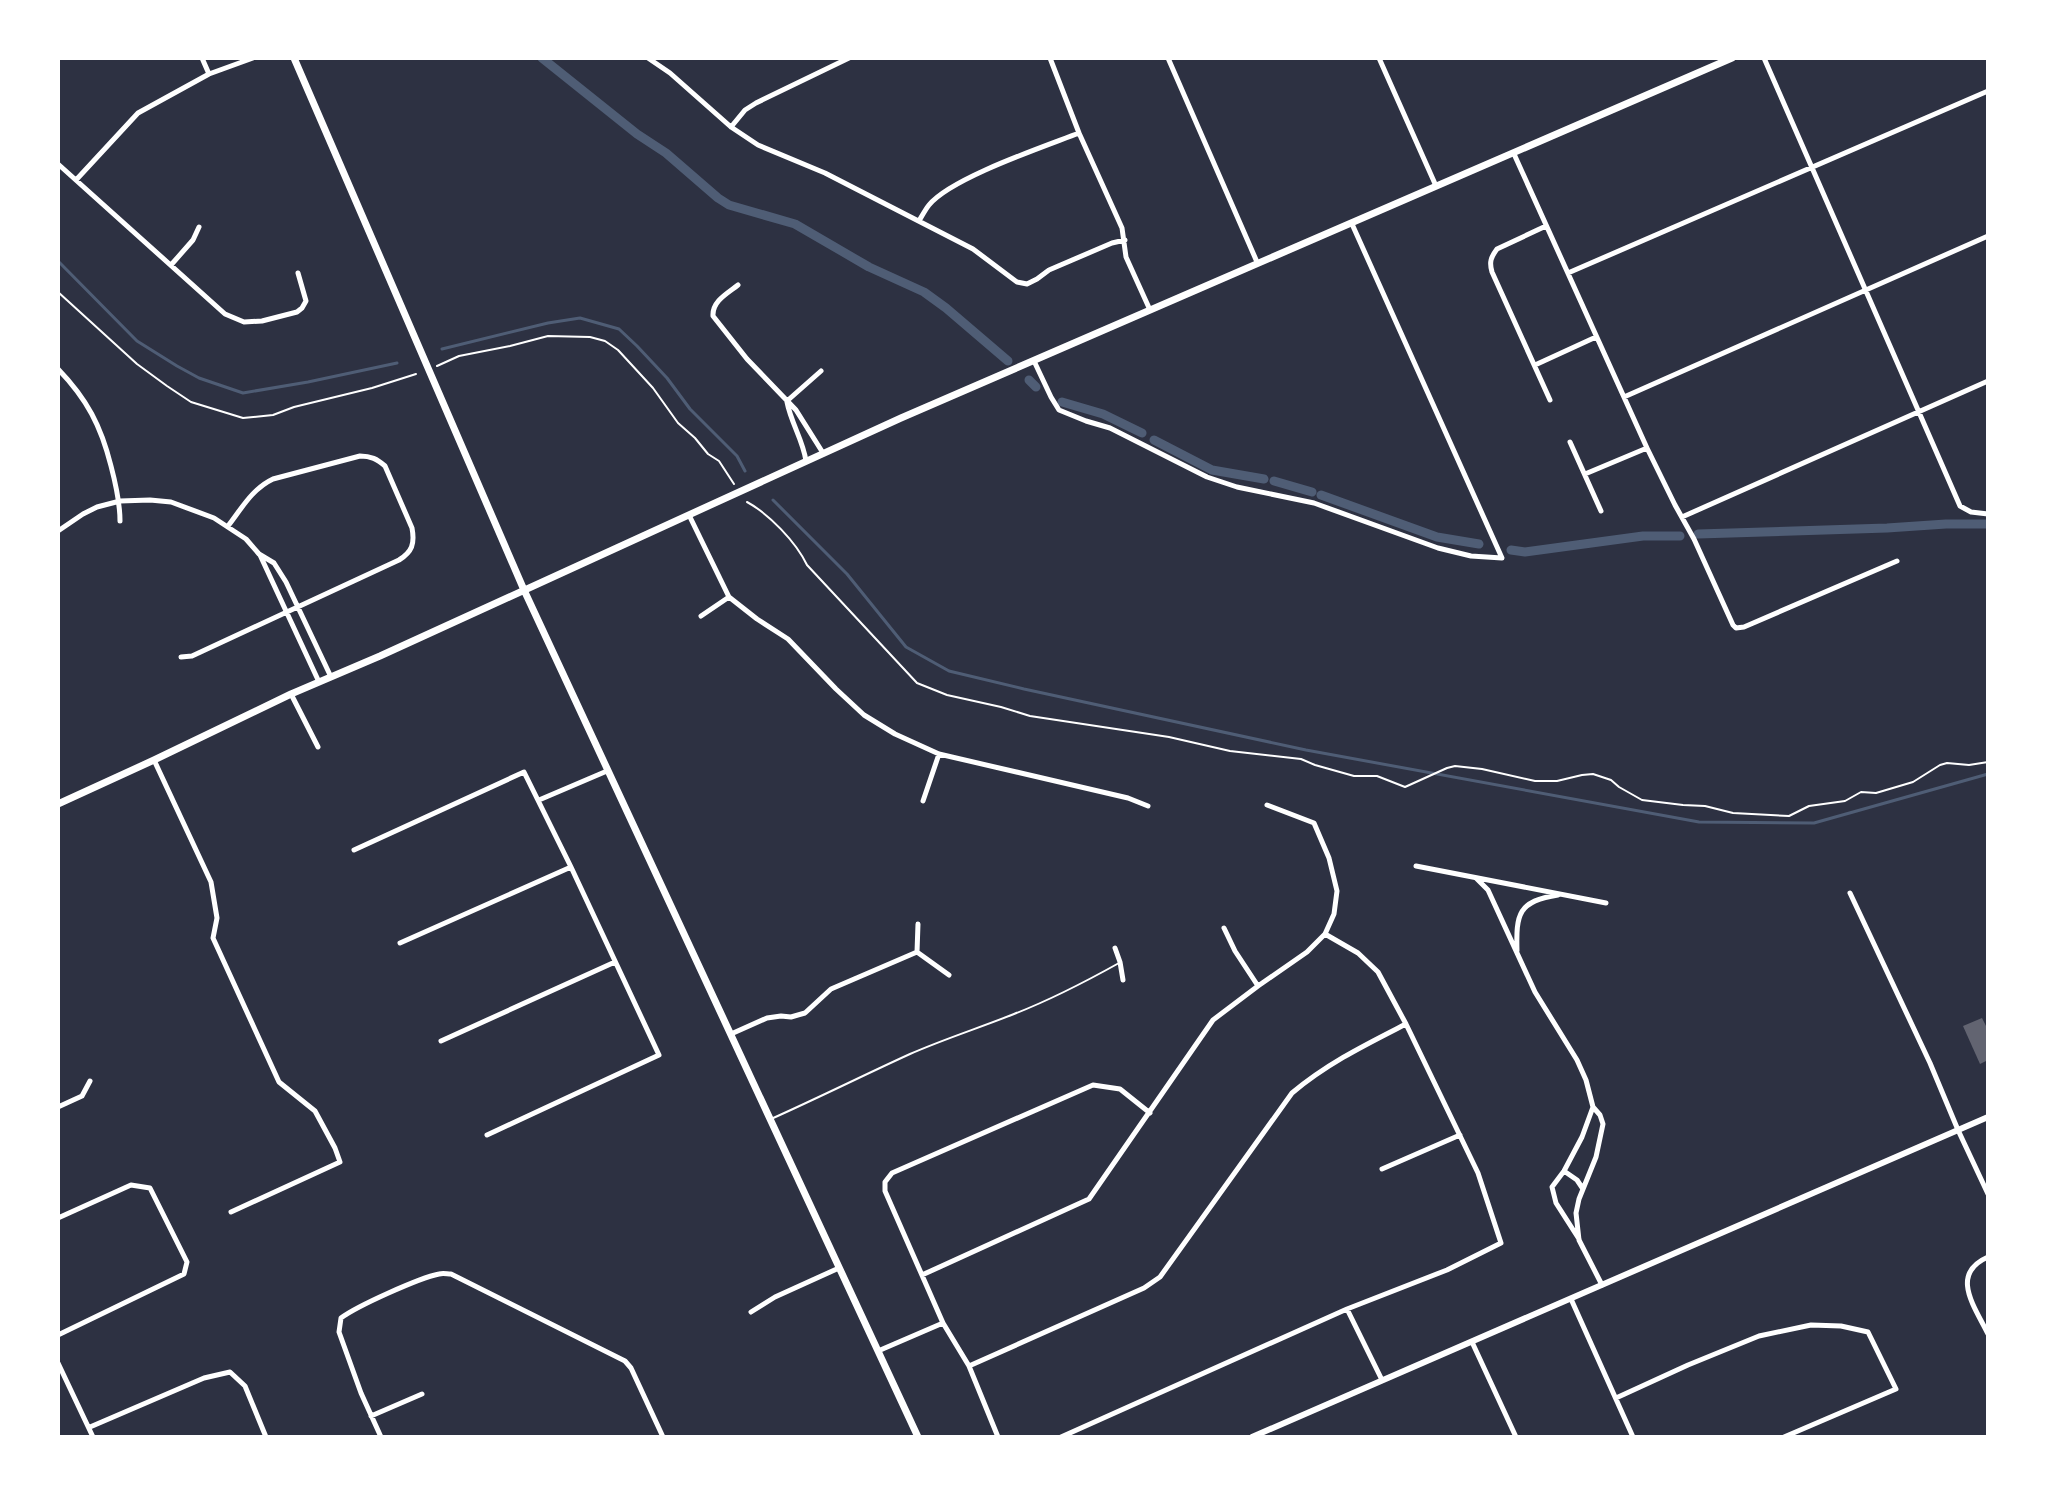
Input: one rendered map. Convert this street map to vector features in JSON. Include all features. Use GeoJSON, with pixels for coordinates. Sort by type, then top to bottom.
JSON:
{"type":"FeatureCollection","features":[{"type":"Feature","properties":{"kind":"main road"},"geometry":{"type":"LineString","coordinates":[[294,58],[524,590],[918,1437]]}},
{"type":"Feature","properties":{"kind":"main road"},"geometry":{"type":"LineString","coordinates":[[58,804],[291,694],[823,453],[1732,58]]}},
{"type":"Feature","properties":{"kind":"street"},"geometry":{"type":"LineString","coordinates":[[202,58],[209,74]]}},
{"type":"Feature","properties":{"kind":"street"},"geometry":{"type":"LineString","coordinates":[[76,180],[138,113],[209,74],[253,58]]}},
{"type":"Feature","properties":{"kind":"street"},"geometry":{"type":"LineString","coordinates":[[648,58],[670,73],[731,127],[758,145],[825,173],[973,249],[1017,282],[1027,284],[1049,270],[1125,240]]}},
{"type":"Feature","properties":{"kind":"street"},"geometry":{"type":"LineString","coordinates":[[731,127],[745,110],[756,103],[849,58]]}},
{"type":"Feature","properties":{"kind":"street"},"geometry":{"type":"LineString","coordinates":[[1168,58],[1257,262]]}},
{"type":"Feature","properties":{"kind":"street"},"geometry":{"type":"LineString","coordinates":[[1379,58],[1436,186]]}},
{"type":"Feature","properties":{"kind":"street"},"geometry":{"type":"LineString","coordinates":[[1764,58],[1960,506],[1971,512],[1988,514]]}},
{"type":"Feature","properties":{"kind":"street"},"geometry":{"type":"LineString","coordinates":[[1053,59],[1079,133],[1122,228],[1126,257],[1150,310]]}},
{"type":"Feature","properties":{"kind":"street"},"geometry":{"type":"LineString","coordinates":[[1568,273],[1988,91]]}},
{"type":"Feature","properties":{"kind":"street"},"geometry":{"type":"LineString","coordinates":[[919,221],[928,205],[941,194],[1079,133]]}},
{"type":"Feature","properties":{"kind":"street"},"geometry":{"type":"LineString","coordinates":[[1514,154],[1647,448],[1736,628],[1897,561]]}},
{"type":"Feature","properties":{"kind":"street"},"geometry":{"type":"LineString","coordinates":[[58,164],[225,314],[244,322],[297,312],[306,301],[298,273]]}},
{"type":"Feature","properties":{"kind":"street"},"geometry":{"type":"LineString","coordinates":[[1034,361],[1059,410],[1110,428],[1207,477],[1237,487],[1314,503],[1438,548],[1471,556],[1502,558],[1352,224]]}},
{"type":"Feature","properties":{"kind":"street"},"geometry":{"type":"LineString","coordinates":[[1546,226],[1497,249],[1490,264],[1550,400]]}},
{"type":"Feature","properties":{"kind":"street"},"geometry":{"type":"LineString","coordinates":[[171,265],[193,240],[199,227]]}},
{"type":"Feature","properties":{"kind":"street"},"geometry":{"type":"LineString","coordinates":[[1624,397],[1988,236]]}},
{"type":"Feature","properties":{"kind":"street"},"geometry":{"type":"LineString","coordinates":[[738,285],[716,303],[713,316],[747,359],[796,410],[823,453]]}},
{"type":"Feature","properties":{"kind":"street"},"geometry":{"type":"LineString","coordinates":[[1535,365],[1596,337]]}},
{"type":"Feature","properties":{"kind":"street"},"geometry":{"type":"LineString","coordinates":[[58,369],[73,384],[92,412],[105,440],[120,501],[120,521]]}},
{"type":"Feature","properties":{"kind":"street"},"geometry":{"type":"LineString","coordinates":[[787,401],[821,371]]}},
{"type":"Feature","properties":{"kind":"street"},"geometry":{"type":"LineString","coordinates":[[1682,517],[1988,381]]}},
{"type":"Feature","properties":{"kind":"street"},"geometry":{"type":"LineString","coordinates":[[787,401],[806,461]]}},
{"type":"Feature","properties":{"kind":"street"},"geometry":{"type":"LineString","coordinates":[[1570,442],[1601,511]]}},
{"type":"Feature","properties":{"kind":"street"},"geometry":{"type":"LineString","coordinates":[[1585,475],[1647,448]]}},
{"type":"Feature","properties":{"kind":"street"},"geometry":{"type":"LineString","coordinates":[[181,657],[192,656],[399,560],[413,546],[412,528],[385,466],[370,456],[360,456],[262,484],[228,526]]}},
{"type":"Feature","properties":{"kind":"street"},"geometry":{"type":"LineString","coordinates":[[58,531],[97,507],[120,501],[150,500],[171,502],[196,510],[228,526],[274,563],[331,677]]}},
{"type":"Feature","properties":{"kind":"street"},"geometry":{"type":"LineString","coordinates":[[689,515],[729,597],[788,639],[864,715],[895,734],[939,754],[1128,798],[1148,806]]}},
{"type":"Feature","properties":{"kind":"street"},"geometry":{"type":"LineString","coordinates":[[259,554],[319,682]]}},
{"type":"Feature","properties":{"kind":"street"},"geometry":{"type":"LineString","coordinates":[[701,616],[729,597]]}},
{"type":"Feature","properties":{"kind":"street"},"geometry":{"type":"LineString","coordinates":[[291,694],[318,747]]}},
{"type":"Feature","properties":{"kind":"street"},"geometry":{"type":"LineString","coordinates":[[923,801],[939,754]]}},
{"type":"Feature","properties":{"kind":"street"},"geometry":{"type":"LineString","coordinates":[[154,760],[211,882],[217,918],[213,938],[279,1082],[315,1111],[340,1162],[231,1212]]}},
{"type":"Feature","properties":{"kind":"street"},"geometry":{"type":"LineString","coordinates":[[538,800],[607,771]]}},
{"type":"Feature","properties":{"kind":"street"},"geometry":{"type":"LineString","coordinates":[[354,850],[524,772],[659,1055],[487,1135]]}},
{"type":"Feature","properties":{"kind":"street"},"geometry":{"type":"LineString","coordinates":[[922,1275],[1089,1199],[1213,1020],[1307,952],[1325,934],[1334,914],[1337,891],[1329,858],[1314,823],[1267,805]]}},
{"type":"Feature","properties":{"kind":"street"},"geometry":{"type":"LineString","coordinates":[[1416,866],[1606,903]]}},
{"type":"Feature","properties":{"kind":"street"},"geometry":{"type":"LineString","coordinates":[[400,943],[571,867]]}},
{"type":"Feature","properties":{"kind":"street"},"geometry":{"type":"LineString","coordinates":[[1476,878],[1488,890],[1535,992],[1577,1060],[1593,1107],[1603,1124],[1596,1157],[1576,1213],[1579,1240]]}},
{"type":"Feature","properties":{"kind":"street"},"geometry":{"type":"LineString","coordinates":[[1850,893],[1988,1194]]}},
{"type":"Feature","properties":{"kind":"street"},"geometry":{"type":"LineString","coordinates":[[1517,955],[1518,923],[1527,904],[1563,894]]}},
{"type":"Feature","properties":{"kind":"street"},"geometry":{"type":"LineString","coordinates":[[917,952],[918,924]]}},
{"type":"Feature","properties":{"kind":"street"},"geometry":{"type":"LineString","coordinates":[[1224,928],[1258,986]]}},
{"type":"Feature","properties":{"kind":"street"},"geometry":{"type":"LineString","coordinates":[[1061,1437],[1347,1309],[1447,1270],[1501,1243],[1478,1173],[1378,972],[1358,953],[1325,934]]}},
{"type":"Feature","properties":{"kind":"street"},"geometry":{"type":"LineString","coordinates":[[1115,948],[1123,980]]}},
{"type":"Feature","properties":{"kind":"street"},"geometry":{"type":"LineString","coordinates":[[731,1034],[767,1018],[805,1013],[831,989],[917,952]]}},
{"type":"Feature","properties":{"kind":"street"},"geometry":{"type":"LineString","coordinates":[[917,952],[949,975]]}},
{"type":"Feature","properties":{"kind":"street"},"geometry":{"type":"LineString","coordinates":[[441,1041],[615,962]]}},
{"type":"Feature","properties":{"kind":"street"},"geometry":{"type":"LineString","coordinates":[[969,1366],[1144,1288],[1160,1277],[1292,1093],[1347,1053],[1406,1024]]}},
{"type":"Feature","properties":{"kind":"street"},"geometry":{"type":"LineString","coordinates":[[58,1107],[82,1096],[90,1081]]}},
{"type":"Feature","properties":{"kind":"street"},"geometry":{"type":"LineString","coordinates":[[998,1437],[969,1366],[943,1323],[885,1191],[885,1182],[892,1173],[1093,1085],[1120,1089],[1150,1113]]}},
{"type":"Feature","properties":{"kind":"street"},"geometry":{"type":"LineString","coordinates":[[1593,1107],[1582,1137],[1552,1192],[1602,1285]]}},
{"type":"Feature","properties":{"kind":"street"},"geometry":{"type":"LineString","coordinates":[[1252,1437],[1988,1117]]}},
{"type":"Feature","properties":{"kind":"street"},"geometry":{"type":"LineString","coordinates":[[1382,1169],[1460,1135]]}},
{"type":"Feature","properties":{"kind":"street"},"geometry":{"type":"LineString","coordinates":[[1564,1171],[1577,1180],[1583,1189]]}},
{"type":"Feature","properties":{"kind":"street"},"geometry":{"type":"LineString","coordinates":[[58,1218],[131,1185],[150,1188],[187,1262],[184,1274],[58,1335]]}},
{"type":"Feature","properties":{"kind":"street"},"geometry":{"type":"LineString","coordinates":[[1988,1257],[1977,1262],[1968,1275],[1967,1288],[1988,1334]]}},
{"type":"Feature","properties":{"kind":"street"},"geometry":{"type":"LineString","coordinates":[[751,1312],[775,1297],[839,1268]]}},
{"type":"Feature","properties":{"kind":"street"},"geometry":{"type":"LineString","coordinates":[[381,1437],[339,1332],[341,1318],[413,1283],[439,1274],[451,1274],[625,1361],[663,1437]]}},
{"type":"Feature","properties":{"kind":"street"},"geometry":{"type":"LineString","coordinates":[[1571,1299],[1633,1437]]}},
{"type":"Feature","properties":{"kind":"street"},"geometry":{"type":"LineString","coordinates":[[1347,1309],[1382,1381]]}},
{"type":"Feature","properties":{"kind":"street"},"geometry":{"type":"LineString","coordinates":[[878,1351],[943,1323]]}},
{"type":"Feature","properties":{"kind":"street"},"geometry":{"type":"LineString","coordinates":[[1616,1398],[1759,1336],[1811,1325],[1841,1326],[1868,1332],[1896,1389],[1784,1437]]}},
{"type":"Feature","properties":{"kind":"street"},"geometry":{"type":"LineString","coordinates":[[1472,1342],[1516,1437]]}},
{"type":"Feature","properties":{"kind":"street"},"geometry":{"type":"LineString","coordinates":[[58,1363],[93,1437]]}},
{"type":"Feature","properties":{"kind":"street"},"geometry":{"type":"LineString","coordinates":[[90,1427],[204,1378],[230,1372],[245,1386],[266,1437]]}},
{"type":"Feature","properties":{"kind":"street"},"geometry":{"type":"LineString","coordinates":[[371,1416],[422,1394]]}},
{"type":"Feature","properties":{"kind":"lane"},"geometry":{"type":"LineString","coordinates":[[770,1119],[910,1054],[1028,1008],[1120,962]]}},
{"type":"Feature","properties":{"kind":"path"},"geometry":{"type":"LineString","coordinates":[[58,292],[137,364],[167,386],[191,402],[243,418],[273,415],[416,374]]}},
{"type":"Feature","properties":{"kind":"path"},"geometry":{"type":"LineString","coordinates":[[437,366],[459,356],[548,336],[590,337],[605,341],[618,350],[653,388],[678,423],[719,461],[734,484]]}},
{"type":"Feature","properties":{"kind":"path"},"geometry":{"type":"LineString","coordinates":[[747,502],[758,508],[794,543],[807,565],[917,683],[947,695],[1030,716],[1169,737],[1230,751],[1301,759],[1354,776],[1377,776],[1405,787],[1455,766],[1535,781],[1557,781],[1593,774],[1611,780],[1642,800],[1777,816],[1789,816],[1809,806],[1845,801],[1861,792],[1876,793],[1913,782],[1947,763],[1969,765],[1988,762]]}},
{"type":"Feature","properties":{"kind":"building"},"geometry":{"type":"Polygon","coordinates":[[[1982,1018],[1988,1030],[1988,1060],[1980,1064],[1963,1026],[1982,1018]]]}},
{"type":"Feature","properties":{"kind":"waterway"},"geometry":{"type":"LineString","coordinates":[[542,58],[637,134],[666,153],[718,198],[729,205],[795,224],[869,267],[924,292],[1008,361]]}},
{"type":"Feature","properties":{"kind":"waterway"},"geometry":{"type":"LineString","coordinates":[[58,261],[137,341],[199,378],[243,393],[397,363]]}},
{"type":"Feature","properties":{"kind":"waterway"},"geometry":{"type":"LineString","coordinates":[[442,349],[580,318],[619,329],[667,378],[690,409],[737,456],[745,471]]}},
{"type":"Feature","properties":{"kind":"waterway"},"geometry":{"type":"LineString","coordinates":[[1029,380],[1036,387]]}},
{"type":"Feature","properties":{"kind":"waterway"},"geometry":{"type":"LineString","coordinates":[[1062,402],[1103,414],[1142,433]]}},
{"type":"Feature","properties":{"kind":"waterway"},"geometry":{"type":"LineString","coordinates":[[1154,440],[1212,470],[1264,479]]}},
{"type":"Feature","properties":{"kind":"waterway"},"geometry":{"type":"LineString","coordinates":[[1274,481],[1312,492]]}},
{"type":"Feature","properties":{"kind":"waterway"},"geometry":{"type":"LineString","coordinates":[[1321,495],[1437,537],[1479,544]]}},
{"type":"Feature","properties":{"kind":"waterway"},"geometry":{"type":"LineString","coordinates":[[773,500],[847,574],[906,647],[949,671],[1024,689],[1306,750],[1699,822],[1814,823],[1988,774]]}},
{"type":"Feature","properties":{"kind":"waterway"},"geometry":{"type":"LineString","coordinates":[[1698,534],[1988,524]]}},
{"type":"Feature","properties":{"kind":"waterway"},"geometry":{"type":"LineString","coordinates":[[1511,550],[1525,552],[1643,536],[1680,536]]}}]}
